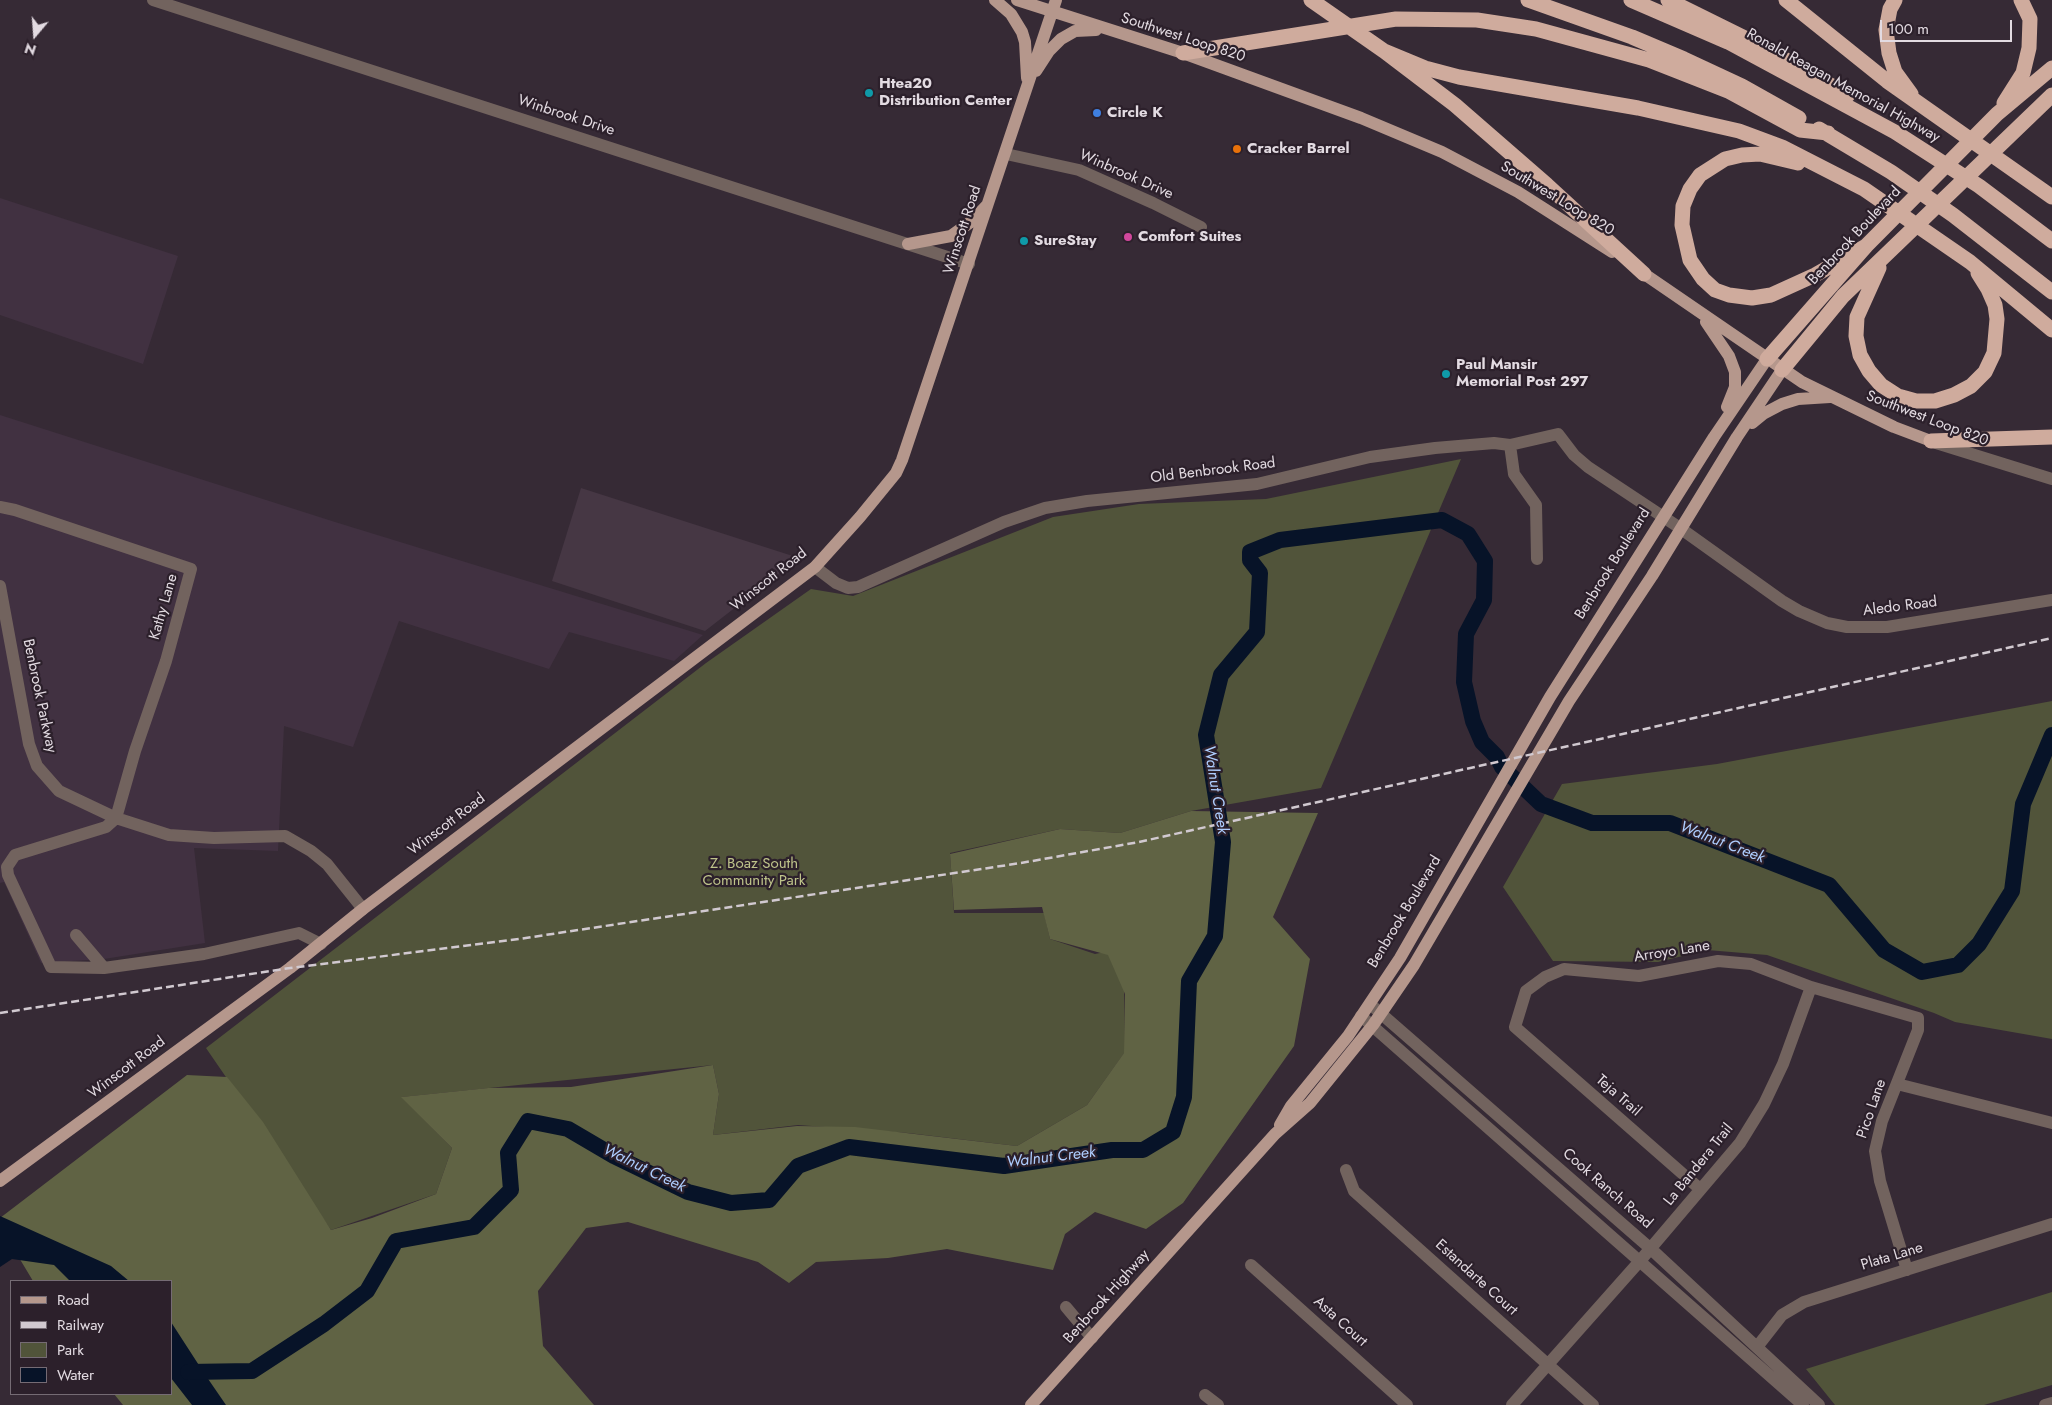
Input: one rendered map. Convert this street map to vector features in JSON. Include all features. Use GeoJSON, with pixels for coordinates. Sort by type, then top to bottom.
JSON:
{"type":"FeatureCollection","features":[{"type":"Feature","properties":{"kind":"highway"},"geometry":{"type":"LineString","coordinates":[[1311,0],[1384,51],[1455,105],[1547,185],[1644,274]]}},
{"type":"Feature","properties":{"kind":"highway"},"geometry":{"type":"LineString","coordinates":[[1528,0],[1606,27],[1684,59],[1742,86],[1828,133],[1891,172],[1952,215],[2052,292]]}},
{"type":"Feature","properties":{"kind":"highway","name":"Ronald Reagan Memorial Highway"},"geometry":{"type":"LineString","coordinates":[[1631,0],[1728,42],[1895,132],[1979,186],[2052,241]]}},
{"type":"Feature","properties":{"kind":"highway"},"geometry":{"type":"LineString","coordinates":[[1668,0],[1763,47],[1887,117],[1895,132]]}},
{"type":"Feature","properties":{"kind":"highway"},"geometry":{"type":"LineString","coordinates":[[1786,0],[1850,53],[1918,103],[2049,193]]}},
{"type":"Feature","properties":{"kind":"highway"},"geometry":{"type":"LineString","coordinates":[[1895,0],[1890,9],[1886,30],[1889,53],[1895,72],[1918,103]]}},
{"type":"Feature","properties":{"kind":"highway"},"geometry":{"type":"LineString","coordinates":[[1996,115],[2023,73],[2030,48],[2030,19],[2021,0]]}},
{"type":"Feature","properties":{"kind":"highway"},"geometry":{"type":"LineString","coordinates":[[1183,53],[1298,33],[1396,19],[1477,20],[1536,28],[1649,60],[1706,81],[1800,130],[1828,133]]}},
{"type":"Feature","properties":{"kind":"highway"},"geometry":{"type":"LineString","coordinates":[[1384,51],[1425,68],[1459,78],[1638,108],[1738,130],[1782,147],[1849,180],[1970,262],[2052,330]]}},
{"type":"Feature","properties":{"kind":"highway","name":"Benbrook Boulevard"},"geometry":{"type":"LineString","coordinates":[[1767,359],[1870,242],[1996,115],[2052,68]]}},
{"type":"Feature","properties":{"kind":"highway","name":"Benbrook Boulevard"},"geometry":{"type":"LineString","coordinates":[[1782,370],[1842,296],[1883,260],[2052,95]]}},
{"type":"Feature","properties":{"kind":"highway"},"geometry":{"type":"LineString","coordinates":[[2020,126],[2052,106]]}},
{"type":"Feature","properties":{"kind":"highway"},"geometry":{"type":"LineString","coordinates":[[1849,180],[1829,176],[1786,159],[1760,154],[1742,155],[1725,159],[1700,175],[1690,189],[1683,206],[1682,226],[1690,260],[1703,279],[1715,290],[1729,296],[1752,298],[1771,294],[1792,286],[1870,242]]}},
{"type":"Feature","properties":{"kind":"highway"},"geometry":{"type":"LineString","coordinates":[[1883,260],[1857,317],[1856,336],[1860,355],[1869,371],[1881,385],[1898,396],[1916,401],[1935,401],[1971,386],[1985,372],[1994,353],[1997,337],[1995,304],[1988,289],[1970,262]]}},
{"type":"Feature","properties":{"kind":"highway"},"geometry":{"type":"LineString","coordinates":[[1931,441],[2052,437]]}},
{"type":"Feature","properties":{"kind":"main road"},"geometry":{"type":"LineString","coordinates":[[995,0],[1012,14],[1022,32],[1025,42],[1027,86]]}},
{"type":"Feature","properties":{"kind":"main road","name":"Southwest Loop 820"},"geometry":{"type":"LineString","coordinates":[[1017,0],[1054,6],[1111,32],[1183,53],[1361,118],[1442,152],[1546,208],[1782,370],[1830,397],[1894,427],[1931,441]]}},
{"type":"Feature","properties":{"kind":"main road","name":"Winscott Road"},"geometry":{"type":"LineString","coordinates":[[0,1181],[247,1001],[363,909],[815,567],[860,517],[896,473],[918,416],[1054,6]]}},
{"type":"Feature","properties":{"kind":"main road"},"geometry":{"type":"LineString","coordinates":[[1027,86],[1049,51],[1061,39],[1072,33],[1088,29],[1111,32]]}},
{"type":"Feature","properties":{"kind":"main road"},"geometry":{"type":"LineString","coordinates":[[908,244],[951,236],[972,222],[990,201]]}},
{"type":"Feature","properties":{"kind":"main road"},"geometry":{"type":"LineString","coordinates":[[1702,316],[1729,356],[1735,372],[1733,395],[1714,437]]}},
{"type":"Feature","properties":{"kind":"main road","name":"Benbrook Boulevard"},"geometry":{"type":"LineString","coordinates":[[1275,1134],[1290,1106],[1370,1004],[1400,958],[1550,697],[1714,437],[1767,359]]}},
{"type":"Feature","properties":{"kind":"main road","name":"Benbrook Boulevard"},"geometry":{"type":"LineString","coordinates":[[1208,1210],[1275,1134],[1310,1103],[1373,1025],[1414,965],[1569,700],[1652,576],[1737,437],[1782,370]]}},
{"type":"Feature","properties":{"kind":"main road"},"geometry":{"type":"LineString","coordinates":[[1737,437],[1763,414],[1782,404],[1798,399],[1830,397]]}},
{"type":"Feature","properties":{"kind":"main road","name":"Benbrook Highway"},"geometry":{"type":"LineString","coordinates":[[1031,1405],[1208,1210]]}},
{"type":"Feature","properties":{"kind":"street","name":"Winbrook Drive"},"geometry":{"type":"LineString","coordinates":[[153,0],[969,264]]}},
{"type":"Feature","properties":{"kind":"street","name":"Winbrook Drive"},"geometry":{"type":"LineString","coordinates":[[1006,154],[1078,170],[1153,202],[1201,227]]}},
{"type":"Feature","properties":{"kind":"street","name":"Old Benbrook Road"},"geometry":{"type":"LineString","coordinates":[[815,567],[836,583],[848,588],[858,587],[1004,522],[1045,508],[1087,501],[1257,484],[1370,457],[1434,448],[1494,443],[1510,445],[1558,434],[1574,455],[1588,467],[1663,517]]}},
{"type":"Feature","properties":{"kind":"street","name":"Southwest Loop 820"},"geometry":{"type":"LineString","coordinates":[[1931,441],[2052,479]]}},
{"type":"Feature","properties":{"kind":"street"},"geometry":{"type":"LineString","coordinates":[[1510,445],[1514,474],[1536,505],[1537,559]]}},
{"type":"Feature","properties":{"kind":"street","name":"Kathy Lane"},"geometry":{"type":"LineString","coordinates":[[0,507],[15,510],[191,569],[166,661],[116,818]]}},
{"type":"Feature","properties":{"kind":"street","name":"Aledo Road"},"geometry":{"type":"LineString","coordinates":[[1663,517],[1799,611],[1827,623],[1841,626],[1888,627],[2052,600]]}},
{"type":"Feature","properties":{"kind":"street","name":"Benbrook Parkway"},"geometry":{"type":"LineString","coordinates":[[0,586],[29,744],[37,766],[59,791],[116,818],[169,835],[214,838],[285,836],[311,850],[327,864],[363,909]]}},
{"type":"Feature","properties":{"kind":"street"},"geometry":{"type":"LineString","coordinates":[[116,818],[106,828],[15,855],[7,867],[8,875],[50,967],[104,968],[204,954],[298,933],[321,944]]}},
{"type":"Feature","properties":{"kind":"street"},"geometry":{"type":"LineString","coordinates":[[76,935],[104,968]]}},
{"type":"Feature","properties":{"kind":"street","name":"Arroyo Lane"},"geometry":{"type":"LineString","coordinates":[[1514,1027],[1526,991],[1546,977],[1564,969],[1639,976],[1718,961],[1751,964],[1811,987],[1918,1018]]}},
{"type":"Feature","properties":{"kind":"street","name":"La Bandera Trail"},"geometry":{"type":"LineString","coordinates":[[1512,1405],[1550,1365],[1651,1249],[1740,1143],[1764,1104],[1783,1064],[1811,987]]}},
{"type":"Feature","properties":{"kind":"street","name":"Cook Ranch Road"},"geometry":{"type":"LineString","coordinates":[[1370,1004],[1651,1249],[1819,1405]]}},
{"type":"Feature","properties":{"kind":"street"},"geometry":{"type":"LineString","coordinates":[[1361,1016],[1803,1405]]}},
{"type":"Feature","properties":{"kind":"street","name":"Pico Lane"},"geometry":{"type":"LineString","coordinates":[[1907,1270],[1880,1180],[1875,1151],[1882,1121],[1918,1030],[1918,1018]]}},
{"type":"Feature","properties":{"kind":"street","name":"Teja Trail"},"geometry":{"type":"LineString","coordinates":[[1514,1027],[1700,1189]]}},
{"type":"Feature","properties":{"kind":"street"},"geometry":{"type":"LineString","coordinates":[[1897,1084],[2052,1122]]}},
{"type":"Feature","properties":{"kind":"street","name":"Estandarte Court"},"geometry":{"type":"LineString","coordinates":[[1346,1170],[1354,1191],[1593,1405]]}},
{"type":"Feature","properties":{"kind":"street","name":"Plata Lane"},"geometry":{"type":"LineString","coordinates":[[1757,1347],[1782,1316],[1804,1302],[2052,1224]]}},
{"type":"Feature","properties":{"kind":"street","name":"Asta Court"},"geometry":{"type":"LineString","coordinates":[[1251,1265],[1407,1405]]}},
{"type":"Feature","properties":{"kind":"street"},"geometry":{"type":"LineString","coordinates":[[1066,1307],[1092,1338]]}},
{"type":"Feature","properties":{"kind":"street"},"geometry":{"type":"LineString","coordinates":[[1205,1395],[1218,1405]]}},
{"type":"Feature","properties":{"kind":"street"},"geometry":{"type":"LineString","coordinates":[[2045,1405],[2052,1403]]}},
{"type":"Feature","properties":{"kind":"shaded area"},"geometry":{"type":"Polygon","coordinates":[[[0,198],[178,256],[143,364],[0,315],[0,198]]]}},
{"type":"Feature","properties":{"kind":"shaded area"},"geometry":{"type":"Polygon","coordinates":[[[0,415],[335,522],[703,635],[674,661],[569,632],[549,669],[399,621],[353,747],[284,726],[278,851],[194,848],[205,943],[104,959],[41,963],[4,882],[0,883],[0,415]]]}},
{"type":"Feature","properties":{"kind":"shaded area"},"geometry":{"type":"Polygon","coordinates":[[[581,488],[799,558],[705,631],[552,581],[581,488]]]}},
{"type":"Feature","properties":{"kind":"green space","name":"Z. Boaz South Community Park"},"geometry":{"type":"Polygon","coordinates":[[[1461,459],[1321,788],[1191,811],[1120,833],[1060,829],[950,853],[954,913],[1044,913],[1050,939],[1095,954],[1119,949],[1124,986],[1125,1052],[1087,1105],[1017,1146],[908,1133],[798,1125],[713,1135],[719,1094],[713,1065],[402,1097],[452,1148],[436,1194],[331,1230],[206,1048],[706,663],[811,589],[853,596],[1053,517],[1139,504],[1266,499],[1461,459]]]}},
{"type":"Feature","properties":{"kind":"green space"},"geometry":{"type":"Polygon","coordinates":[[[2052,701],[2052,1039],[1955,1022],[1767,955],[1707,950],[1658,962],[1553,961],[1503,887],[1562,784],[1717,764],[2052,701]]]}},
{"type":"Feature","properties":{"kind":"green space"},"geometry":{"type":"Polygon","coordinates":[[[1191,811],[1318,813],[1273,917],[1310,959],[1294,1046],[1183,1203],[1146,1229],[1095,1212],[1065,1234],[1053,1270],[947,1249],[888,1258],[816,1262],[789,1283],[758,1262],[628,1222],[586,1228],[538,1291],[543,1346],[594,1405],[123,1405],[115,1395],[172,1395],[172,1280],[32,1280],[0,1226],[0,1218],[187,1075],[227,1077],[263,1122],[331,1230],[372,1218],[436,1194],[452,1148],[401,1097],[488,1088],[571,1087],[713,1065],[719,1094],[713,1135],[797,1126],[855,1127],[1017,1146],[1087,1105],[1124,1053],[1125,994],[1108,955],[1050,939],[1042,907],[954,910],[950,854],[1060,829],[1120,833],[1191,811]]]}},
{"type":"Feature","properties":{"kind":"green space"},"geometry":{"type":"Polygon","coordinates":[[[2052,1292],[2052,1385],[1984,1405],[1835,1405],[1806,1369],[2052,1292]]]}},
{"type":"Feature","properties":{"kind":"water"},"geometry":{"type":"Polygon","coordinates":[[[0,1216],[111,1266],[128,1280],[69,1280],[54,1265],[12,1259],[0,1267],[0,1216]]]}},
{"type":"Feature","properties":{"kind":"water"},"geometry":{"type":"Polygon","coordinates":[[[172,1324],[226,1405],[192,1405],[172,1379],[172,1324]]]}},
{"type":"Feature","properties":{"kind":"waterway","name":"Walnut Creek"},"geometry":{"type":"LineString","coordinates":[[188,1372],[252,1371],[324,1324],[367,1291],[396,1241],[474,1227],[511,1190],[508,1153],[528,1121],[568,1129],[614,1156],[688,1192],[731,1203],[769,1200],[798,1166],[849,1147],[1004,1166],[1112,1150],[1143,1150],[1173,1132],[1184,1097],[1189,981],[1215,936],[1223,842],[1206,735],[1221,675],[1257,632],[1260,573],[1250,560],[1250,552],[1280,540],[1442,520],[1468,534],[1485,561],[1484,600],[1466,634],[1464,682],[1473,721],[1482,742],[1497,757],[1502,767],[1541,804],[1592,823],[1670,823],[1829,885],[1884,950],[1922,972],[1958,965],[1979,944],[2012,891],[2023,804],[2052,735]]}},
{"type":"Feature","properties":{"kind":"railway"},"geometry":{"type":"LineString","coordinates":[[0,1013],[290,968],[519,939],[1021,863],[1139,842],[2052,638]]}},
{"type":"Feature","properties":{"kind":"place","name":"Htea20 Distribution Center"},"geometry":{"type":"Point","coordinates":[869,93]}},
{"type":"Feature","properties":{"kind":"place","name":"Circle K"},"geometry":{"type":"Point","coordinates":[1097,113]}},
{"type":"Feature","properties":{"kind":"place","name":"Cracker Barrel"},"geometry":{"type":"Point","coordinates":[1237,149]}},
{"type":"Feature","properties":{"kind":"place","name":"Comfort Suites"},"geometry":{"type":"Point","coordinates":[1128,237]}},
{"type":"Feature","properties":{"kind":"place","name":"SureStay"},"geometry":{"type":"Point","coordinates":[1024,241]}},
{"type":"Feature","properties":{"kind":"place","name":"Paul Mansir Memorial Post 297"},"geometry":{"type":"Point","coordinates":[1446,374]}}]}
